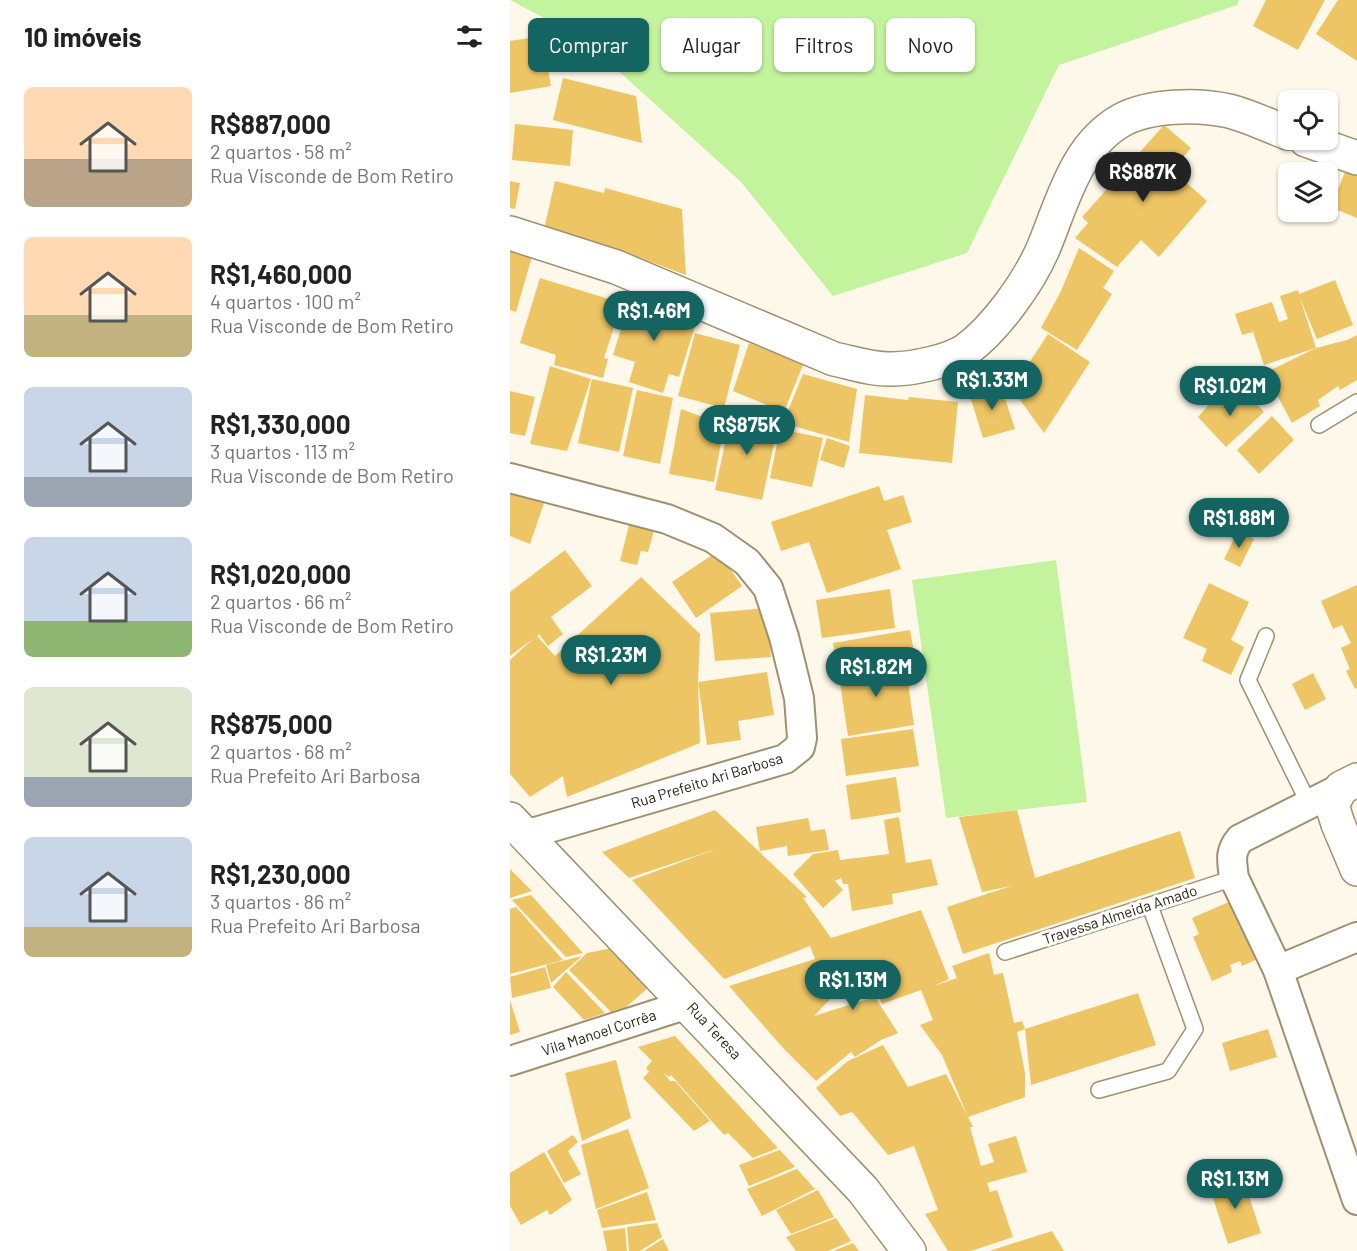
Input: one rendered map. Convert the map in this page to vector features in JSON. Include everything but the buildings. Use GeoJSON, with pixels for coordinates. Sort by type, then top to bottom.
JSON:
{"type":"FeatureCollection","features":[{"type":"Feature","properties":{"kind":"main road"},"geometry":{"type":"LineString","coordinates":[[510,233],[616,267],[834,359],[862,366],[892,369],[935,362],[965,351],[995,322],[1030,274],[1042,252],[1067,189],[1085,154],[1102,136],[1122,121],[1142,113],[1199,107],[1230,111],[1278,129]]}},
{"type":"Feature","properties":{"kind":"main road"},"geometry":{"type":"LineString","coordinates":[[1334,150],[1357,158]]}},
{"type":"Feature","properties":{"kind":"main road"},"geometry":{"type":"LineString","coordinates":[[1349,784],[1332,805],[1357,868]]}},
{"type":"Feature","properties":{"kind":"main road","name":"Rua Teresa"},"geometry":{"type":"LineString","coordinates":[[517,827],[863,1190],[909,1251]]}},
{"type":"Feature","properties":{"kind":"street","name":"Rua Prefeito Ari Barbosa"},"geometry":{"type":"LineString","coordinates":[[510,478],[667,519],[713,538],[747,562],[768,588],[786,647],[802,720],[800,747],[785,759],[517,827]]}},
{"type":"Feature","properties":{"kind":"street"},"geometry":{"type":"LineString","coordinates":[[1349,784],[1240,839],[1233,847],[1232,862],[1234,878],[1278,970],[1357,1200]]}},
{"type":"Feature","properties":{"kind":"street"},"geometry":{"type":"LineString","coordinates":[[1278,970],[1357,937]]}},
{"type":"Feature","properties":{"kind":"street","name":"Vila Manoel Corrêa"},"geometry":{"type":"LineString","coordinates":[[510,1061],[688,1004]]}},
{"type":"Feature","properties":{"kind":"lane"},"geometry":{"type":"LineString","coordinates":[[1319,425],[1357,402]]}},
{"type":"Feature","properties":{"kind":"lane"},"geometry":{"type":"LineString","coordinates":[[1266,636],[1248,680],[1309,804]]}},
{"type":"Feature","properties":{"kind":"lane","name":"Travessa Almeida Amado"},"geometry":{"type":"LineString","coordinates":[[1005,952],[1234,878]]}},
{"type":"Feature","properties":{"kind":"lane"},"geometry":{"type":"LineString","coordinates":[[1099,1090],[1168,1071],[1195,1029],[1150,906]]}},
{"type":"Feature","properties":{"kind":"green space"},"geometry":{"type":"Polygon","coordinates":[[[510,0],[1239,0],[1237,5],[1059,65],[967,253],[833,296],[741,182],[620,72],[649,72],[649,18],[544,18],[510,0]]]}},
{"type":"Feature","properties":{"kind":"green space"},"geometry":{"type":"Polygon","coordinates":[[[1056,560],[1087,802],[946,818],[912,580],[1056,560]]]}}]}
